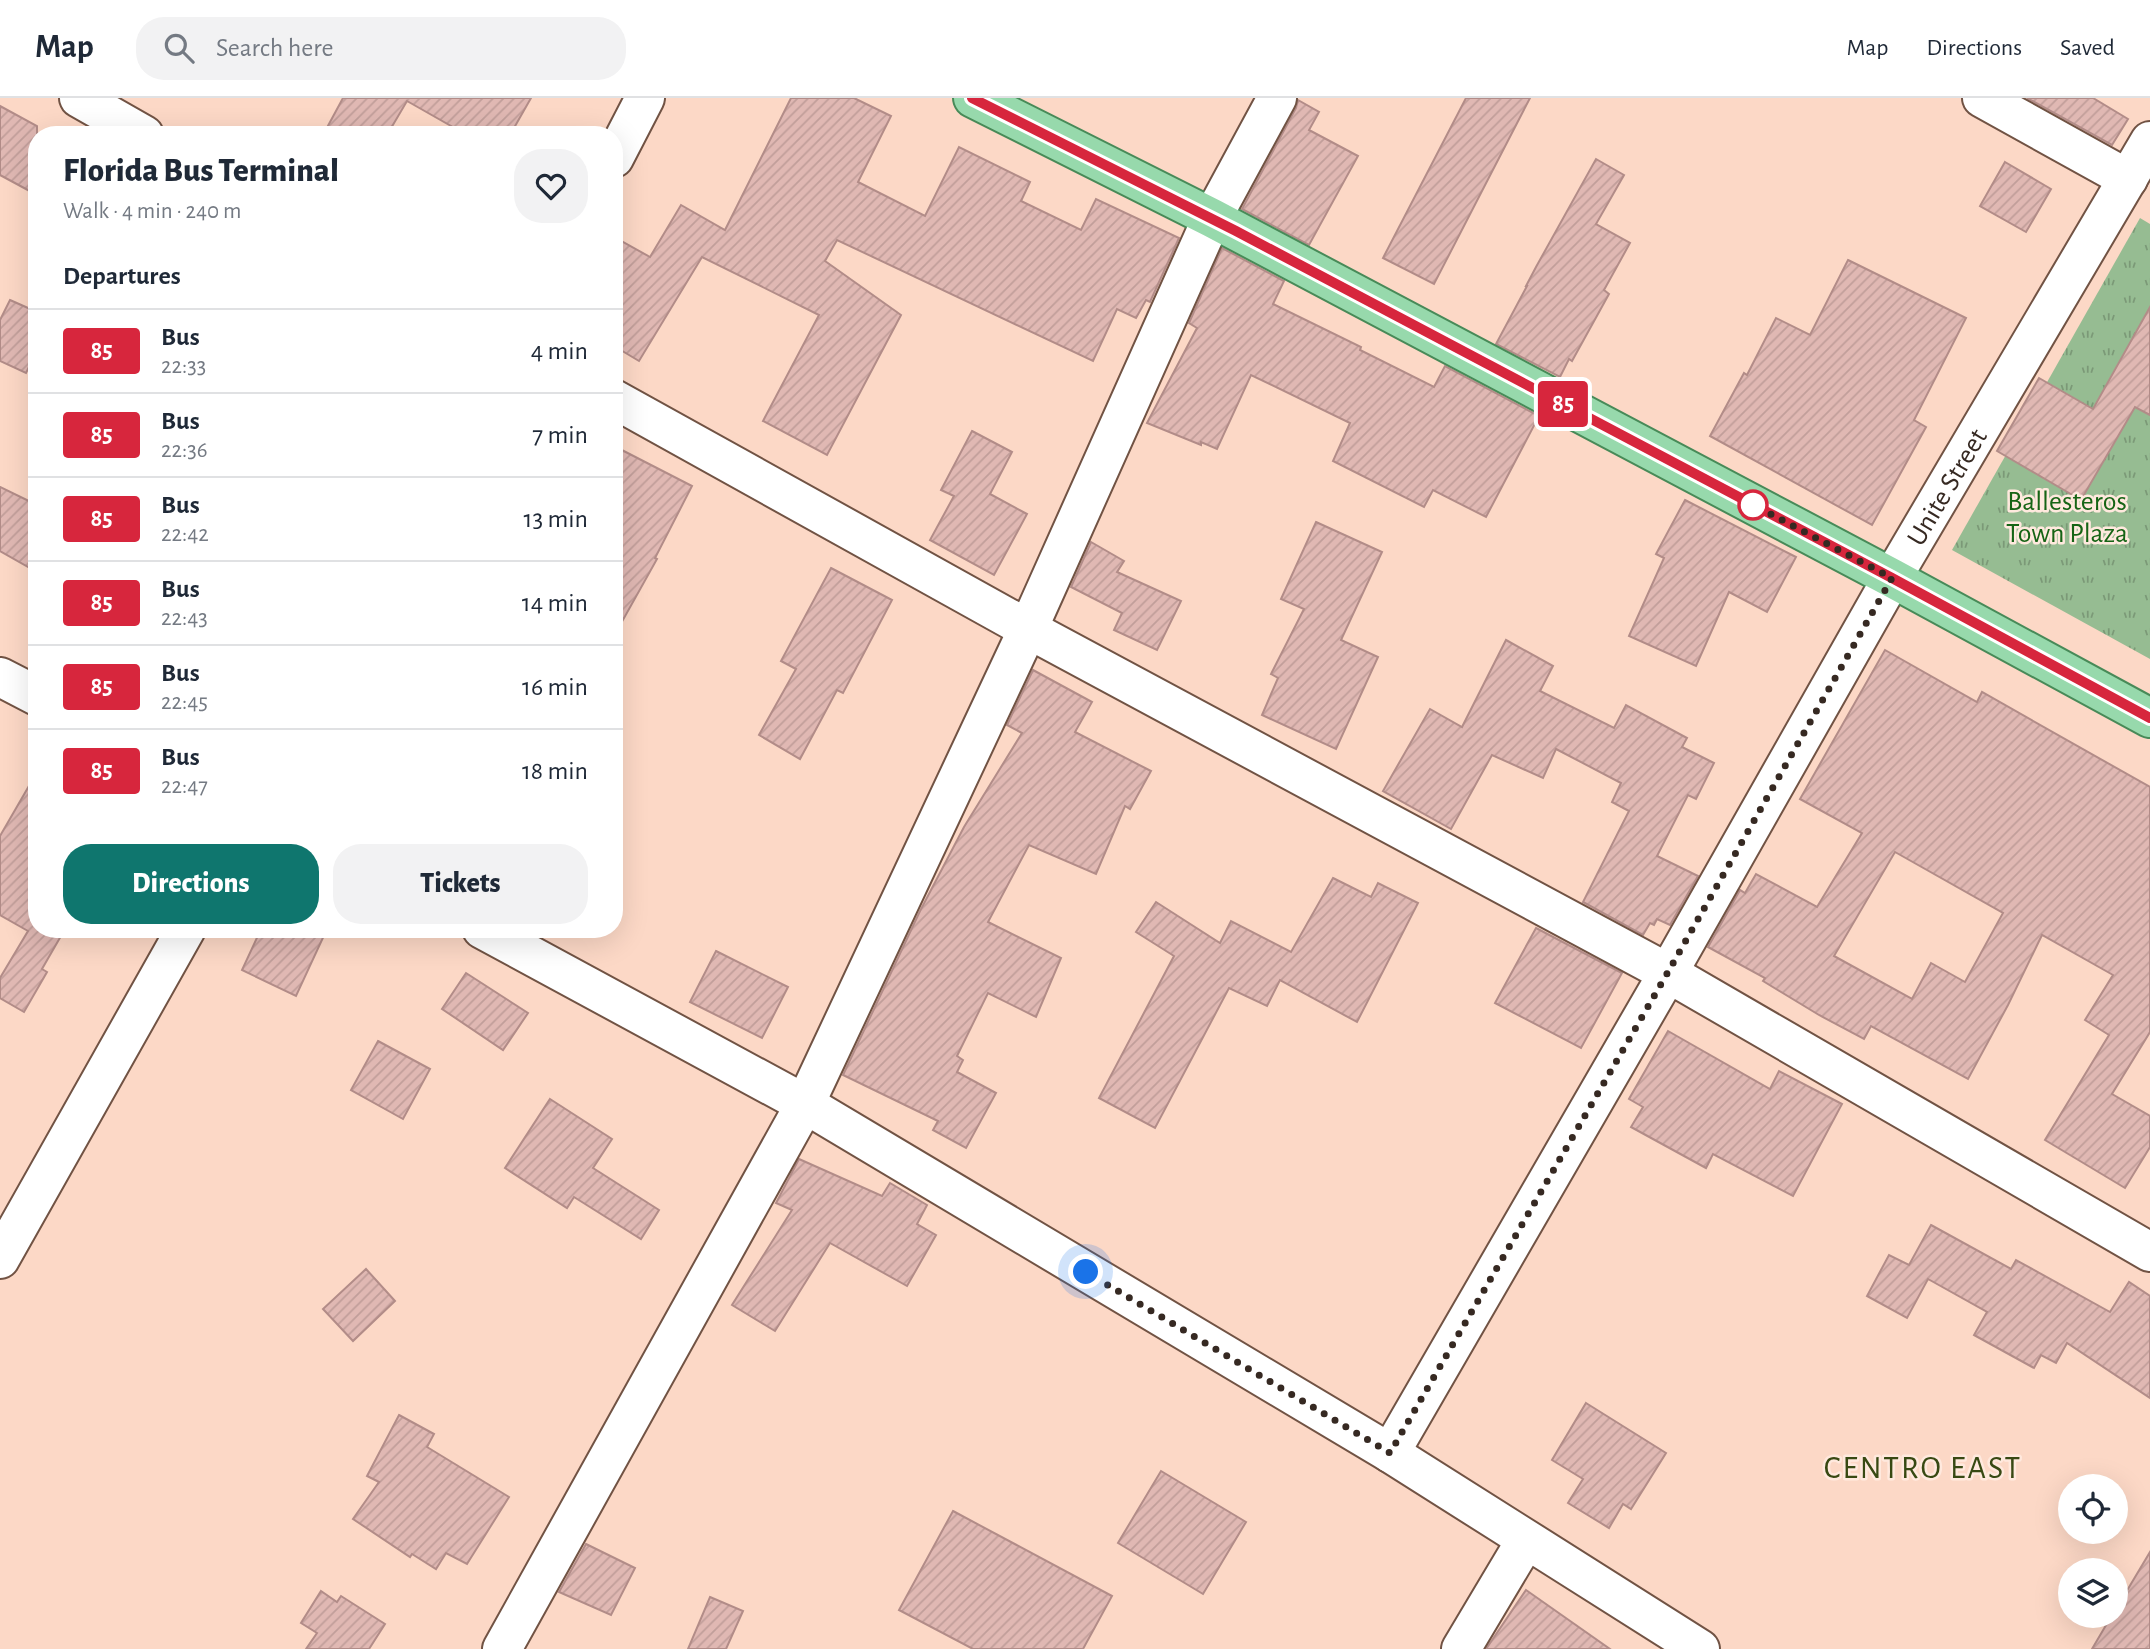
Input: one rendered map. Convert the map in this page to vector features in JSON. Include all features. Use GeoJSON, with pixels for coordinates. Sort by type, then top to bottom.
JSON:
{"type":"FeatureCollection","features":[{"type":"Feature","properties":{"kind":"main road"},"geometry":{"type":"LineString","coordinates":[[972,98],[1212,218],[1892,578],[2150,718]]}},
{"type":"Feature","properties":{"kind":"street"},"geometry":{"type":"LineString","coordinates":[[79,98],[128,126]]}},
{"type":"Feature","properties":{"kind":"street"},"geometry":{"type":"LineString","coordinates":[[623,141],[645,98]]}},
{"type":"Feature","properties":{"kind":"street"},"geometry":{"type":"LineString","coordinates":[[502,1649],[805,1104],[1028,629],[1212,218],[1277,98]]}},
{"type":"Feature","properties":{"kind":"street"},"geometry":{"type":"LineString","coordinates":[[1982,98],[2128,179]]}},
{"type":"Feature","properties":{"kind":"street","name":"Unite Street"},"geometry":{"type":"LineString","coordinates":[[1390,1453],[1892,578],[2150,141]]}},
{"type":"Feature","properties":{"kind":"street"},"geometry":{"type":"LineString","coordinates":[[623,404],[1028,629],[1668,972],[2150,1252]]}},
{"type":"Feature","properties":{"kind":"street"},"geometry":{"type":"LineString","coordinates":[[0,677],[28,691]]}},
{"type":"Feature","properties":{"kind":"street"},"geometry":{"type":"LineString","coordinates":[[0,1259],[181,938]]}},
{"type":"Feature","properties":{"kind":"street"},"geometry":{"type":"LineString","coordinates":[[499,938],[805,1104],[1390,1453],[1700,1649]]}},
{"type":"Feature","properties":{"kind":"street"},"geometry":{"type":"LineString","coordinates":[[1461,1649],[1525,1539]]}},
{"type":"Feature","properties":{"kind":"green space","name":"Ballesteros Town Plaza"},"geometry":{"type":"Polygon","coordinates":[[[2140,218],[2150,224],[2150,659],[1952,550],[2140,218]]]}},
{"type":"Feature","properties":{"kind":"building"},"geometry":{"type":"Polygon","coordinates":[[[343,98],[531,98],[515,126],[451,126],[407,101],[392,126],[328,126],[343,98]]]}},
{"type":"Feature","properties":{"kind":"building"},"geometry":{"type":"Polygon","coordinates":[[[791,98],[854,98],[891,116],[858,182],[925,216],[959,147],[1030,182],[1021,201],[1081,230],[1096,199],[1179,238],[1150,302],[1146,300],[1136,318],[1117,309],[1093,361],[837,240],[825,261],[901,315],[827,455],[763,421],[819,315],[702,257],[639,361],[623,351],[623,242],[650,257],[681,205],[725,230],[791,98]]]}},
{"type":"Feature","properties":{"kind":"building"},"geometry":{"type":"Polygon","coordinates":[[[1466,98],[1530,98],[1434,284],[1383,258],[1466,98]]]}},
{"type":"Feature","properties":{"kind":"building"},"geometry":{"type":"Polygon","coordinates":[[[2027,98],[2093,98],[2128,119],[2112,145],[2027,98]]]}},
{"type":"Feature","properties":{"kind":"building"},"geometry":{"type":"Polygon","coordinates":[[[1298,100],[1319,112],[1309,130],[1358,156],[1309,245],[1242,209],[1298,100]]]}},
{"type":"Feature","properties":{"kind":"building"},"geometry":{"type":"Polygon","coordinates":[[[0,106],[37,126],[28,126],[28,190],[0,175],[0,106]]]}},
{"type":"Feature","properties":{"kind":"building"},"geometry":{"type":"Polygon","coordinates":[[[1596,159],[1624,175],[1596,224],[1630,243],[1604,290],[1609,294],[1572,361],[1569,359],[1560,377],[1496,344],[1596,159]]]}},
{"type":"Feature","properties":{"kind":"building"},"geometry":{"type":"Polygon","coordinates":[[[2005,162],[2051,189],[2026,232],[1980,206],[2005,162]]]}},
{"type":"Feature","properties":{"kind":"building"},"geometry":{"type":"Polygon","coordinates":[[[1222,248],[1284,281],[1273,304],[1361,347],[1360,350],[1434,387],[1445,366],[1539,416],[1486,517],[1433,490],[1424,507],[1333,461],[1350,423],[1251,375],[1217,449],[1147,423],[1197,328],[1189,323],[1222,248]]]}},
{"type":"Feature","properties":{"kind":"building"},"geometry":{"type":"Polygon","coordinates":[[[1848,260],[1966,318],[1914,420],[1926,427],[1872,525],[1710,436],[1744,373],[1747,375],[1776,318],[1810,335],[1848,260]]]}},
{"type":"Feature","properties":{"kind":"building"},"geometry":{"type":"Polygon","coordinates":[[[10,300],[28,308],[26,373],[0,361],[0,320],[10,300]]]}},
{"type":"Feature","properties":{"kind":"building"},"geometry":{"type":"Polygon","coordinates":[[[2150,307],[2150,415],[2135,407],[2081,500],[1997,451],[2039,378],[2093,409],[2150,307]]]}},
{"type":"Feature","properties":{"kind":"building"},"geometry":{"type":"Polygon","coordinates":[[[972,431],[1012,452],[990,494],[1027,514],[994,575],[930,540],[954,496],[941,490],[972,431]]]}},
{"type":"Feature","properties":{"kind":"building"},"geometry":{"type":"Polygon","coordinates":[[[623,451],[692,486],[655,558],[657,559],[623,620],[623,451]]]}},
{"type":"Feature","properties":{"kind":"building"},"geometry":{"type":"Polygon","coordinates":[[[0,487],[28,501],[28,567],[0,551],[0,487]]]}},
{"type":"Feature","properties":{"kind":"building"},"geometry":{"type":"Polygon","coordinates":[[[1685,500],[1796,557],[1767,612],[1729,592],[1696,666],[1629,636],[1664,558],[1656,554],[1685,500]]]}},
{"type":"Feature","properties":{"kind":"building"},"geometry":{"type":"Polygon","coordinates":[[[1316,522],[1382,552],[1341,640],[1378,657],[1336,749],[1262,715],[1278,678],[1271,674],[1304,609],[1281,599],[1316,522]]]}},
{"type":"Feature","properties":{"kind":"building"},"geometry":{"type":"Polygon","coordinates":[[[1091,542],[1124,561],[1117,572],[1181,601],[1157,650],[1114,630],[1122,613],[1071,587],[1091,542]]]}},
{"type":"Feature","properties":{"kind":"building"},"geometry":{"type":"Polygon","coordinates":[[[831,568],[892,600],[843,693],[837,690],[800,759],[759,735],[796,669],[781,661],[831,568]]]}},
{"type":"Feature","properties":{"kind":"building"},"geometry":{"type":"Polygon","coordinates":[[[1506,640],[1553,666],[1540,691],[1614,728],[1626,705],[1687,738],[1682,747],[1714,763],[1696,799],[1688,795],[1657,856],[1698,876],[1670,925],[1657,919],[1654,925],[1650,923],[1643,935],[1583,902],[1629,811],[1612,802],[1621,783],[1556,749],[1543,778],[1492,755],[1451,829],[1383,791],[1430,709],[1462,727],[1506,640]]]}},
{"type":"Feature","properties":{"kind":"building"},"geometry":{"type":"Polygon","coordinates":[[[1885,650],[1977,702],[1982,692],[2150,787],[2150,1032],[2112,1094],[2150,1116],[2150,1147],[2125,1188],[2045,1140],[2109,1035],[2085,1020],[2113,975],[2042,935],[1968,1079],[1871,1026],[1864,1039],[1763,981],[1765,978],[1708,947],[1740,890],[1745,893],[1756,874],[1817,907],[1862,833],[1800,799],[1885,650]],[[1895,852],[1834,956],[1912,999],[1931,963],[1965,982],[2003,913],[1895,852]]]}},
{"type":"Feature","properties":{"kind":"building"},"geometry":{"type":"Polygon","coordinates":[[[1033,670],[1092,702],[1075,732],[1151,771],[1130,809],[1125,806],[1096,874],[1029,845],[988,922],[1061,958],[1036,1017],[988,993],[957,1056],[963,1060],[957,1072],[996,1093],[966,1148],[933,1130],[938,1121],[843,1075],[920,911],[964,827],[1022,733],[1007,725],[1033,670]]]}},
{"type":"Feature","properties":{"kind":"building"},"geometry":{"type":"Polygon","coordinates":[[[28,788],[28,931],[0,915],[0,836],[28,788]]]}},
{"type":"Feature","properties":{"kind":"building"},"geometry":{"type":"Polygon","coordinates":[[[1333,878],[1371,897],[1378,883],[1418,903],[1357,1022],[1280,980],[1267,1006],[1229,988],[1155,1128],[1099,1098],[1174,956],[1136,932],[1156,902],[1220,943],[1231,921],[1291,952],[1333,878]]]}},
{"type":"Feature","properties":{"kind":"building"},"geometry":{"type":"Polygon","coordinates":[[[1536,928],[1622,973],[1581,1048],[1495,1003],[1536,928]]]}},
{"type":"Feature","properties":{"kind":"building"},"geometry":{"type":"Polygon","coordinates":[[[28,931],[28,938],[60,938],[42,969],[47,972],[24,1012],[0,998],[0,978],[28,931]]]}},
{"type":"Feature","properties":{"kind":"building"},"geometry":{"type":"Polygon","coordinates":[[[257,938],[323,938],[296,996],[242,970],[257,938]]]}},
{"type":"Feature","properties":{"kind":"building"},"geometry":{"type":"Polygon","coordinates":[[[716,951],[788,987],[762,1038],[690,1002],[716,951]]]}},
{"type":"Feature","properties":{"kind":"building"},"geometry":{"type":"Polygon","coordinates":[[[466,973],[528,1013],[503,1050],[442,1009],[466,973]]]}},
{"type":"Feature","properties":{"kind":"building"},"geometry":{"type":"Polygon","coordinates":[[[1668,1031],[1770,1089],[1779,1071],[1842,1104],[1793,1196],[1713,1154],[1706,1168],[1631,1127],[1643,1107],[1629,1099],[1668,1031]]]}},
{"type":"Feature","properties":{"kind":"building"},"geometry":{"type":"Polygon","coordinates":[[[378,1041],[430,1069],[403,1119],[351,1090],[378,1041]]]}},
{"type":"Feature","properties":{"kind":"building"},"geometry":{"type":"Polygon","coordinates":[[[550,1099],[612,1139],[593,1168],[659,1210],[641,1239],[574,1197],[567,1208],[505,1168],[550,1099]]]}},
{"type":"Feature","properties":{"kind":"building"},"geometry":{"type":"Polygon","coordinates":[[[799,1159],[882,1196],[890,1183],[927,1205],[917,1224],[936,1235],[907,1286],[830,1243],[775,1331],[732,1305],[792,1210],[776,1203],[799,1159]]]}},
{"type":"Feature","properties":{"kind":"building"},"geometry":{"type":"Polygon","coordinates":[[[1931,1225],[2011,1269],[2016,1260],[2110,1312],[2129,1282],[2150,1296],[2150,1398],[2067,1343],[2056,1363],[2041,1355],[2034,1368],[1974,1335],[1987,1312],[1928,1279],[1907,1318],[1867,1296],[1889,1255],[1909,1265],[1931,1225]]]}},
{"type":"Feature","properties":{"kind":"building"},"geometry":{"type":"Polygon","coordinates":[[[366,1269],[395,1301],[353,1341],[323,1309],[366,1269]]]}},
{"type":"Feature","properties":{"kind":"building"},"geometry":{"type":"Polygon","coordinates":[[[1586,1403],[1666,1453],[1631,1509],[1623,1504],[1609,1528],[1568,1503],[1583,1479],[1552,1460],[1586,1403]]]}},
{"type":"Feature","properties":{"kind":"building"},"geometry":{"type":"Polygon","coordinates":[[[399,1415],[434,1434],[427,1447],[509,1497],[467,1564],[446,1553],[436,1569],[412,1554],[410,1557],[353,1519],[379,1482],[367,1476],[399,1415]]]}},
{"type":"Feature","properties":{"kind":"building"},"geometry":{"type":"Polygon","coordinates":[[[1161,1471],[1246,1522],[1203,1594],[1118,1543],[1161,1471]]]}},
{"type":"Feature","properties":{"kind":"building"},"geometry":{"type":"Polygon","coordinates":[[[953,1511],[1112,1596],[1083,1649],[973,1649],[899,1610],[953,1511]]]}},
{"type":"Feature","properties":{"kind":"building"},"geometry":{"type":"Polygon","coordinates":[[[586,1544],[635,1568],[611,1615],[559,1592],[586,1544]]]}},
{"type":"Feature","properties":{"kind":"building"},"geometry":{"type":"Polygon","coordinates":[[[2150,1552],[2150,1649],[2092,1649],[2104,1628],[2128,1628],[2128,1589],[2150,1552]]]}},
{"type":"Feature","properties":{"kind":"building"},"geometry":{"type":"Polygon","coordinates":[[[1526,1590],[1610,1649],[1486,1649],[1526,1590]]]}},
{"type":"Feature","properties":{"kind":"building"},"geometry":{"type":"Polygon","coordinates":[[[321,1591],[337,1602],[341,1596],[385,1624],[369,1649],[306,1649],[317,1633],[301,1623],[321,1591]]]}},
{"type":"Feature","properties":{"kind":"building"},"geometry":{"type":"Polygon","coordinates":[[[710,1597],[743,1611],[726,1649],[688,1649],[710,1597]]]}},
{"type":"Feature","properties":{"kind":"bus line","name":"85"},"geometry":{"type":"LineString","coordinates":[[972,98],[1212,218],[1892,578],[2150,718]]}},
{"type":"Feature","properties":{"kind":"district","name":"CENTRO EAST"},"geometry":{"type":"Point","coordinates":[1923,1467]}},
{"type":"Feature","properties":{"kind":"route"},"geometry":{"type":"LineString","coordinates":[[1086,1272],[1390,1453],[1892,578],[1746,501],[1753,505]]}}]}
